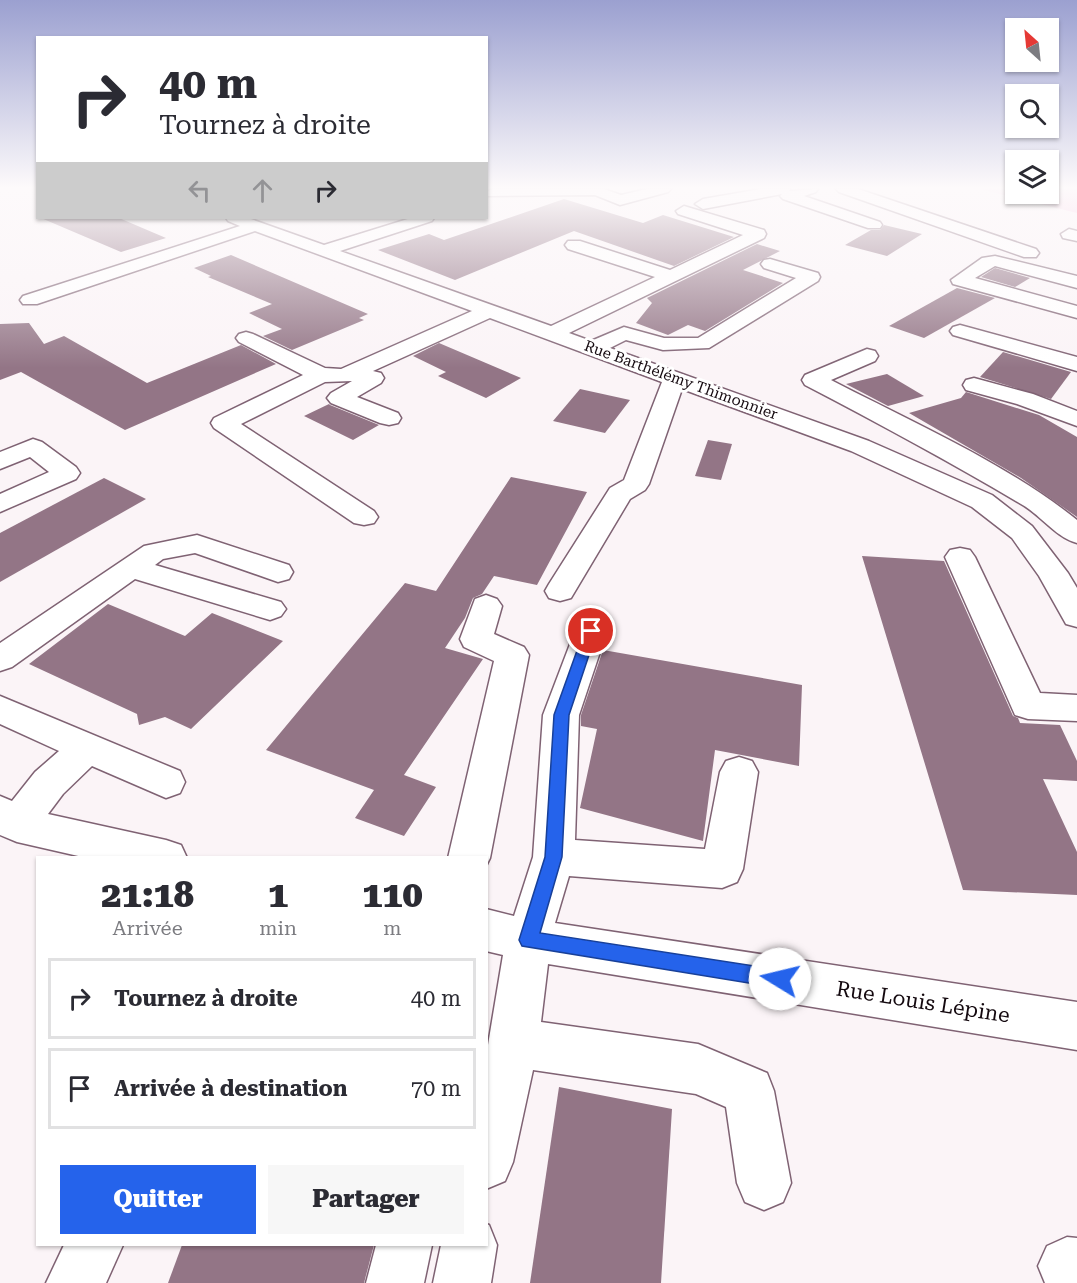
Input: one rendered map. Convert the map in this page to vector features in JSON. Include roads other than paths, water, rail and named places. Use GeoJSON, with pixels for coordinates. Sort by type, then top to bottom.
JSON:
{"type":"FeatureCollection","features":[{"type":"Feature","properties":{"kind":"street"},"geometry":{"type":"LineString","coordinates":[[30,300],[183,249]]}},
{"type":"Feature","properties":{"kind":"street","name":"Rue Barthélémy Thimonnier"},"geometry":{"type":"LineString","coordinates":[[322,249],[860,446],[982,501],[1022,532],[1053,573],[1077,616]]}},
{"type":"Feature","properties":{"kind":"street"},"geometry":{"type":"LineString","coordinates":[[586,249],[671,276]]}},
{"type":"Feature","properties":{"kind":"street"},"geometry":{"type":"LineString","coordinates":[[553,333],[727,249]]}},
{"type":"Feature","properties":{"kind":"street"},"geometry":{"type":"LineString","coordinates":[[1023,249],[1077,267]]}},
{"type":"Feature","properties":{"kind":"street"},"geometry":{"type":"LineString","coordinates":[[1077,282],[995,261],[988,262],[960,280],[1077,312]]}},
{"type":"Feature","properties":{"kind":"street"},"geometry":{"type":"LineString","coordinates":[[592,348],[624,333],[663,344],[702,344],[811,277],[770,264]]}},
{"type":"Feature","properties":{"kind":"street"},"geometry":{"type":"LineString","coordinates":[[246,338],[321,375],[344,376],[490,310]]}},
{"type":"Feature","properties":{"kind":"street"},"geometry":{"type":"LineString","coordinates":[[1077,330],[1020,314],[991,322],[968,333],[1077,364]]}},
{"type":"Feature","properties":{"kind":"street"},"geometry":{"type":"LineString","coordinates":[[867,356],[813,380],[933,442],[1040,503],[1077,534]]}},
{"type":"Feature","properties":{"kind":"street"},"geometry":{"type":"LineString","coordinates":[[377,361],[375,377],[339,398],[389,418]]}},
{"type":"Feature","properties":{"kind":"street"},"geometry":{"type":"LineString","coordinates":[[321,375],[223,423],[364,517]]}},
{"type":"Feature","properties":{"kind":"street"},"geometry":{"type":"LineString","coordinates":[[560,591],[620,494],[636,483],[675,378]]}},
{"type":"Feature","properties":{"kind":"street"},"geometry":{"type":"LineString","coordinates":[[974,385],[1025,399],[1077,419]]}},
{"type":"Feature","properties":{"kind":"street"},"geometry":{"type":"LineString","coordinates":[[0,462],[33,447],[67,472],[0,504]]}},
{"type":"Feature","properties":{"kind":"street"},"geometry":{"type":"LineString","coordinates":[[0,659],[154,552],[197,544],[278,572]]}},
{"type":"Feature","properties":{"kind":"street"},"geometry":{"type":"LineString","coordinates":[[960,557],[1028,706],[1077,708]]}},
{"type":"Feature","properties":{"kind":"street"},"geometry":{"type":"LineString","coordinates":[[130,568],[270,609]]}},
{"type":"Feature","properties":{"kind":"street"},"geometry":{"type":"LineString","coordinates":[[469,856],[512,655],[476,639],[486,606]]}},
{"type":"Feature","properties":{"kind":"street"},"geometry":{"type":"LineString","coordinates":[[488,1154],[514,1043],[507,935],[554,857],[561,715],[591,631]]}},
{"type":"Feature","properties":{"kind":"street"},"geometry":{"type":"LineString","coordinates":[[0,709],[166,782]]}},
{"type":"Feature","properties":{"kind":"street"},"geometry":{"type":"LineString","coordinates":[[9,819],[87,747]]}},
{"type":"Feature","properties":{"kind":"street"},"geometry":{"type":"LineString","coordinates":[[554,857],[722,869],[739,772]]}},
{"type":"Feature","properties":{"kind":"street"},"geometry":{"type":"LineString","coordinates":[[9,819],[157,856]]}},
{"type":"Feature","properties":{"kind":"street","name":"Rue Louis Lépine"},"geometry":{"type":"LineString","coordinates":[[507,935],[1077,1026]]}},
{"type":"Feature","properties":{"kind":"street"},"geometry":{"type":"LineString","coordinates":[[514,1043],[698,1069],[749,1091],[764,1183]]}},
{"type":"Feature","properties":{"kind":"street"},"geometry":{"type":"LineString","coordinates":[[75,1283],[94,1246]]}},
{"type":"Feature","properties":{"kind":"street"},"geometry":{"type":"LineString","coordinates":[[395,1283],[404,1246]]}},
{"type":"Feature","properties":{"kind":"street"},"geometry":{"type":"LineString","coordinates":[[462,1283],[469,1246]]}}]}
